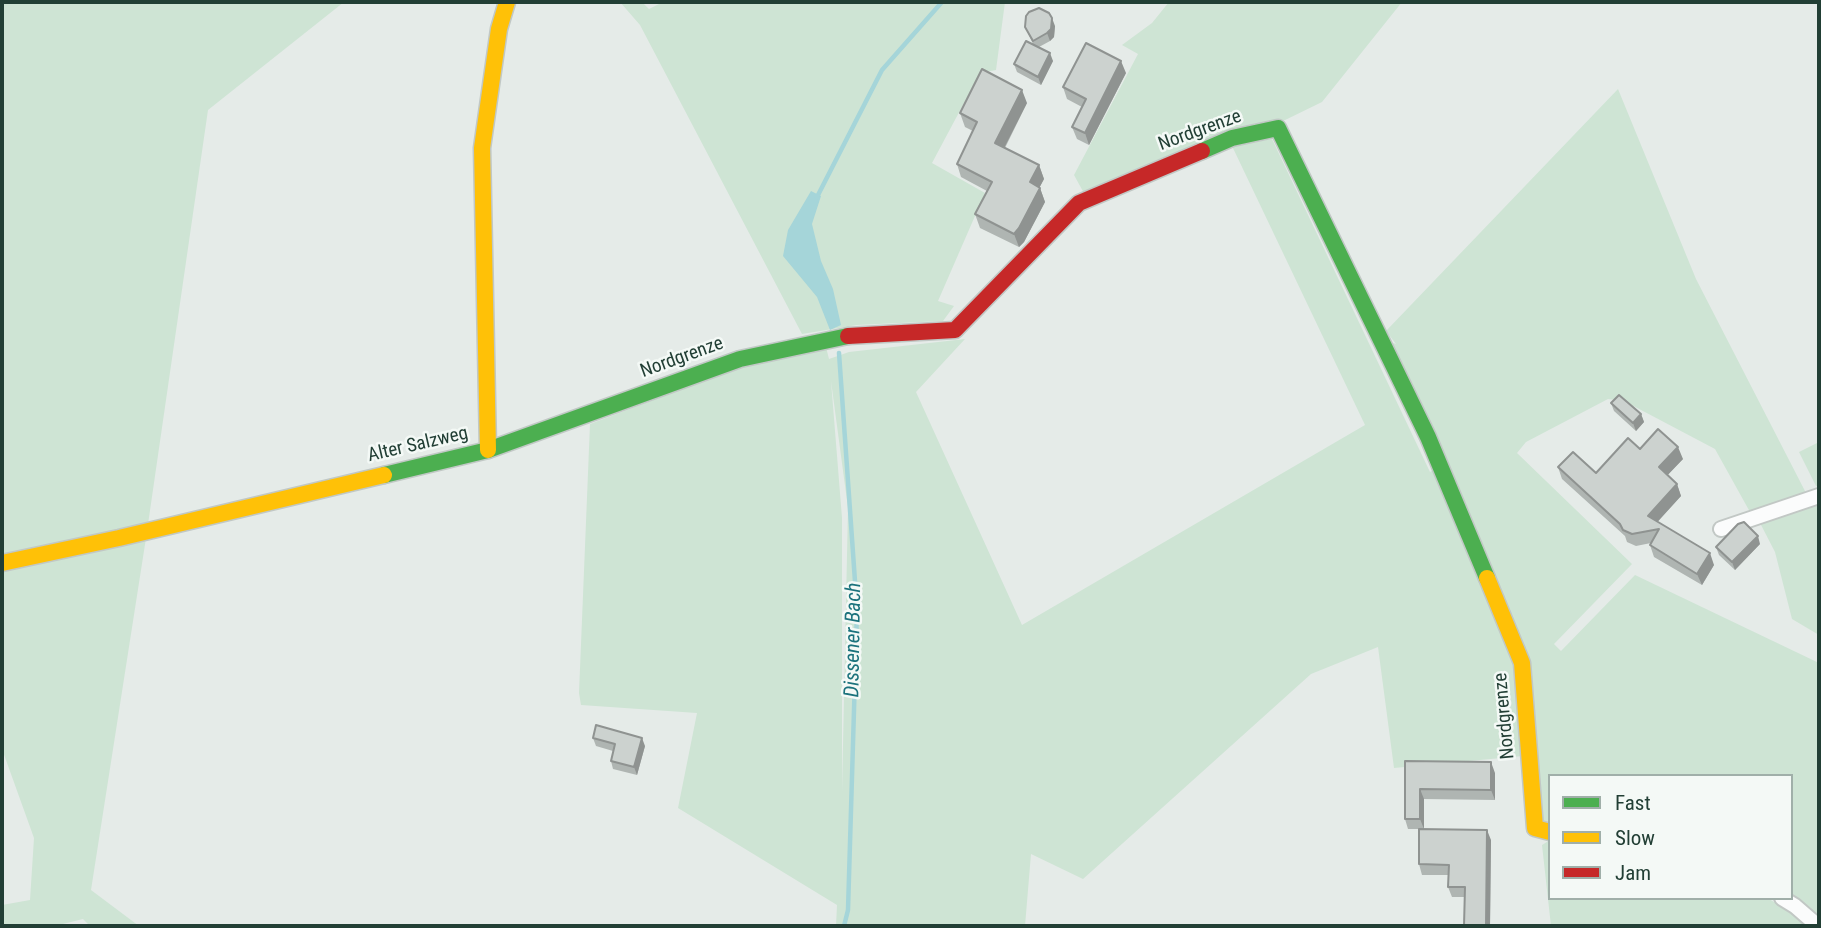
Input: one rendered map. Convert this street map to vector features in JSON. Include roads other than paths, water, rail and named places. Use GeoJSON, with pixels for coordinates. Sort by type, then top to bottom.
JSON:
{"type":"FeatureCollection","features":[{"type":"Feature","properties":{"kind":"street","name":"Alter Salzweg"},"geometry":{"type":"LineString","coordinates":[[2,563],[119,538],[488,450],[482,148],[499,29],[507,2]]}},
{"type":"Feature","properties":{"kind":"street","name":"Nordgrenze"},"geometry":{"type":"LineString","coordinates":[[488,450],[740,359],[846,336],[955,330],[1079,203],[1232,138],[1278,128],[1427,437],[1522,663],[1535,828],[1548,831]]}},
{"type":"Feature","properties":{"kind":"street"},"geometry":{"type":"LineString","coordinates":[[1721,529],[1819,495]]}},
{"type":"Feature","properties":{"kind":"street"},"geometry":{"type":"LineString","coordinates":[[1785,900],[1818,926]]}},
{"type":"Feature","properties":{"kind":"water"},"geometry":{"type":"Polygon","coordinates":[[[811,191],[821,196],[812,224],[821,261],[833,289],[841,325],[830,330],[817,297],[783,256],[788,230],[811,191]]]}},
{"type":"Feature","properties":{"kind":"waterway","name":"Dissener Bach"},"geometry":{"type":"LineString","coordinates":[[817,197],[882,70],[942,2]]}},
{"type":"Feature","properties":{"kind":"waterway","name":"Dissener Bach"},"geometry":{"type":"LineString","coordinates":[[839,353],[857,610],[848,910],[844,926]]}}]}
